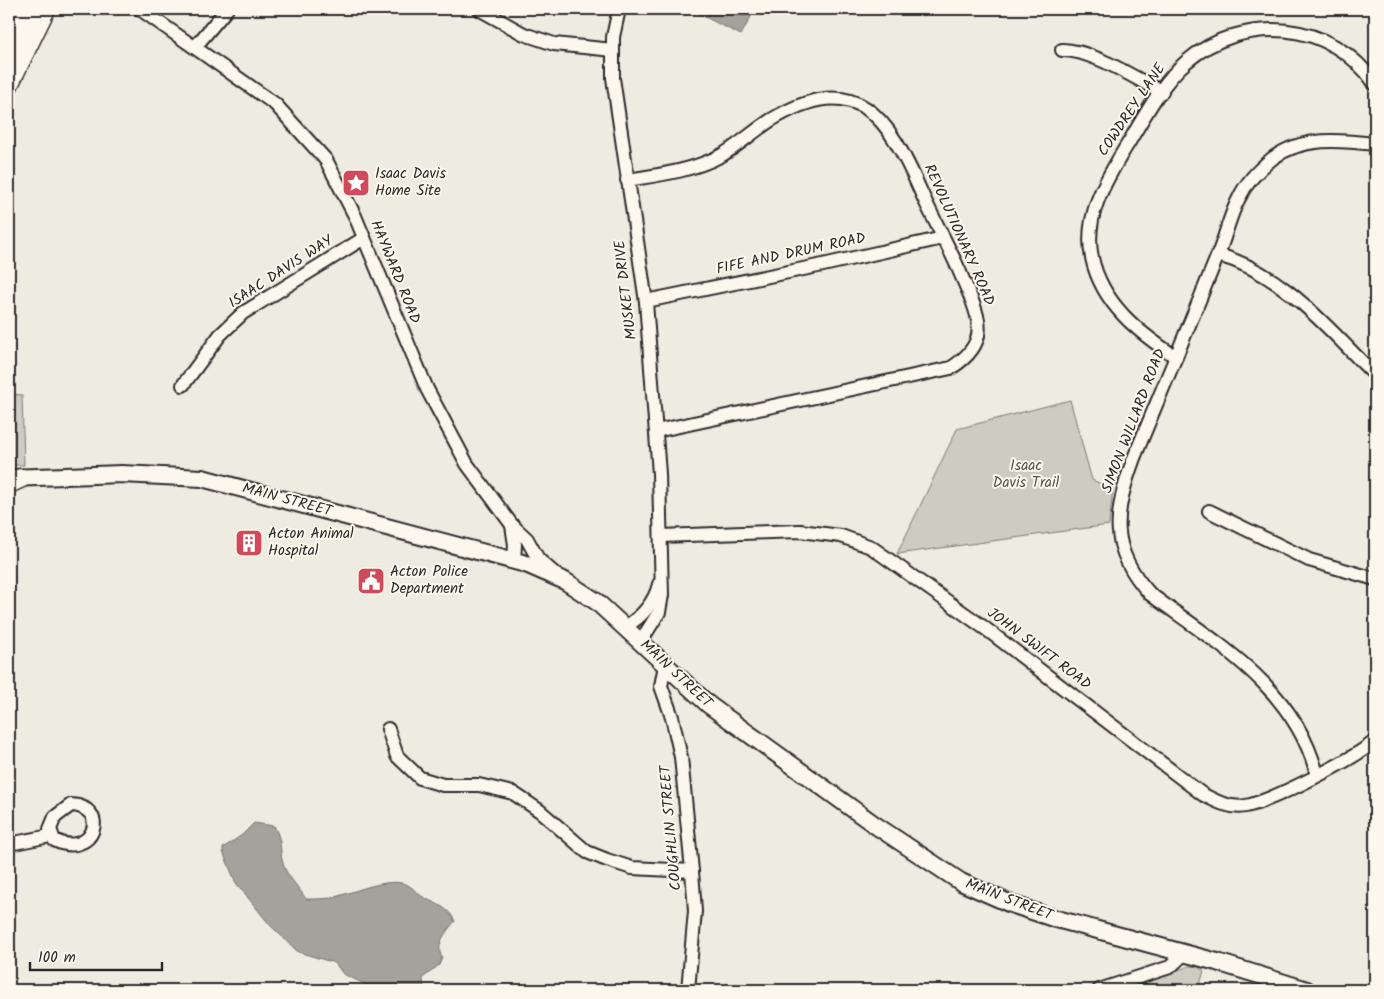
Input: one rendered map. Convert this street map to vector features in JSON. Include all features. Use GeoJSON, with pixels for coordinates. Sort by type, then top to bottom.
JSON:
{"type":"FeatureCollection","features":[{"type":"Feature","properties":{"kind":"highway"},"geometry":{"type":"LineString","coordinates":[[9,48],[28,9]]}},
{"type":"Feature","properties":{"kind":"highway"},"geometry":{"type":"LineString","coordinates":[[9,85],[46,9]]}},
{"type":"Feature","properties":{"kind":"main road","name":"MAIN STREET"},"geometry":{"type":"LineString","coordinates":[[13,480],[122,474],[202,478],[520,562],[565,581],[597,602],[626,626],[709,705],[930,864],[961,882],[1011,904],[1053,918],[1307,990]]}},
{"type":"Feature","properties":{"kind":"street","name":"HAYWARD ROAD"},"geometry":{"type":"LineString","coordinates":[[140,9],[275,104],[326,160],[341,187],[364,238],[427,389],[467,464],[512,525],[527,539],[538,559],[565,581]]}},
{"type":"Feature","properties":{"kind":"street"},"geometry":{"type":"LineString","coordinates":[[195,47],[227,9]]}},
{"type":"Feature","properties":{"kind":"street"},"geometry":{"type":"LineString","coordinates":[[479,9],[524,34],[554,44],[613,50]]}},
{"type":"Feature","properties":{"kind":"street","name":"MUSKET DRIVE"},"geometry":{"type":"LineString","coordinates":[[619,9],[613,50],[616,101],[646,301],[656,431],[662,569],[659,612],[641,641]]}},
{"type":"Feature","properties":{"kind":"street","name":"COWDREY LANE"},"geometry":{"type":"LineString","coordinates":[[1176,357],[1143,334],[1113,304],[1097,274],[1091,245],[1091,227],[1098,196],[1108,176],[1162,92],[1184,63],[1219,40],[1266,29],[1292,30],[1310,34],[1335,46],[1350,56],[1375,84]]}},
{"type":"Feature","properties":{"kind":"street"},"geometry":{"type":"LineString","coordinates":[[1062,50],[1071,50],[1111,66],[1162,92]]}},
{"type":"Feature","properties":{"kind":"street","name":"REVOLUTIONARY ROAD"},"geometry":{"type":"LineString","coordinates":[[627,180],[664,175],[712,160],[778,116],[810,101],[839,98],[866,108],[882,120],[892,133],[909,163],[977,313],[979,324],[976,344],[970,355],[951,368],[912,378],[786,402],[656,431]]}},
{"type":"Feature","properties":{"kind":"street","name":"SIMON WILLARD ROAD"},"geometry":{"type":"LineString","coordinates":[[1317,774],[1311,750],[1298,725],[1284,705],[1247,667],[1150,594],[1132,572],[1119,543],[1117,515],[1124,485],[1218,255],[1238,198],[1259,170],[1274,157],[1293,148],[1314,141],[1340,140],[1375,144]]}},
{"type":"Feature","properties":{"kind":"street","name":"ISAAC DAVIS WAY"},"geometry":{"type":"LineString","coordinates":[[182,384],[220,335],[243,313],[364,238]]}},
{"type":"Feature","properties":{"kind":"street","name":"FIFE AND DRUM ROAD"},"geometry":{"type":"LineString","coordinates":[[646,301],[943,238]]}},
{"type":"Feature","properties":{"kind":"street"},"geometry":{"type":"LineString","coordinates":[[1218,255],[1252,266],[1275,281],[1292,294],[1375,374]]}},
{"type":"Feature","properties":{"kind":"street"},"geometry":{"type":"LineString","coordinates":[[1209,511],[1309,560],[1375,579]]}},
{"type":"Feature","properties":{"kind":"street","name":"HAYWARD ROAD"},"geometry":{"type":"LineString","coordinates":[[512,525],[520,562]]}},
{"type":"Feature","properties":{"kind":"street","name":"JOHN SWIFT ROAD"},"geometry":{"type":"LineString","coordinates":[[660,536],[800,531],[852,539],[871,548],[923,582],[1202,794],[1218,803],[1245,806],[1265,799],[1340,764],[1375,741]]}},
{"type":"Feature","properties":{"kind":"street"},"geometry":{"type":"LineString","coordinates":[[520,562],[530,560],[530,546]]}},
{"type":"Feature","properties":{"kind":"street","name":"MUSKET DRIVE"},"geometry":{"type":"LineString","coordinates":[[626,626],[637,620],[647,608],[658,589],[662,569]]}},
{"type":"Feature","properties":{"kind":"street","name":"COUGHLIN STREET"},"geometry":{"type":"LineString","coordinates":[[665,665],[661,686],[672,717],[681,757],[695,911],[688,990]]}},
{"type":"Feature","properties":{"kind":"street"},"geometry":{"type":"LineString","coordinates":[[388,730],[397,756],[420,778],[443,785],[479,784],[513,793],[540,811],[587,852],[607,860],[632,868],[692,871]]}},
{"type":"Feature","properties":{"kind":"street"},"geometry":{"type":"LineString","coordinates":[[9,844],[50,836]]}},
{"type":"Feature","properties":{"kind":"street"},"geometry":{"type":"LineString","coordinates":[[1099,990],[1170,967],[1184,954]]}},
{"type":"Feature","properties":{"kind":"green space"},"geometry":{"type":"Polygon","coordinates":[[[9,394],[22,395],[24,465],[9,465],[9,394]]]}},
{"type":"Feature","properties":{"kind":"green space","name":"Isaac Davis Trail"},"geometry":{"type":"Polygon","coordinates":[[[1070,400],[1092,480],[1113,489],[1109,525],[897,554],[957,429],[1070,400]]]}},
{"type":"Feature","properties":{"kind":"green space"},"geometry":{"type":"Polygon","coordinates":[[[1190,966],[1196,966],[1204,971],[1198,990],[1116,990],[1190,966]]]}},
{"type":"Feature","properties":{"kind":"shaded area"},"geometry":{"type":"Polygon","coordinates":[[[689,9],[755,9],[741,35],[689,9]]]}},
{"type":"Feature","properties":{"kind":"shaded area"},"geometry":{"type":"Polygon","coordinates":[[[254,823],[274,826],[279,838],[285,869],[306,899],[330,898],[378,884],[398,882],[409,885],[422,897],[449,912],[455,921],[441,943],[440,953],[442,958],[439,965],[423,978],[424,990],[373,990],[369,986],[343,974],[335,963],[298,952],[270,925],[236,883],[223,852],[223,848],[242,835],[254,823]]]}},
{"type":"Feature","properties":{"kind":"place","name":"Isaac Davis Home Site"},"geometry":{"type":"Point","coordinates":[356,183]}},
{"type":"Feature","properties":{"kind":"place","name":"Acton Animal Hospital"},"geometry":{"type":"Point","coordinates":[249,543]}},
{"type":"Feature","properties":{"kind":"place","name":"Acton Police Department"},"geometry":{"type":"Point","coordinates":[371,581]}}]}
